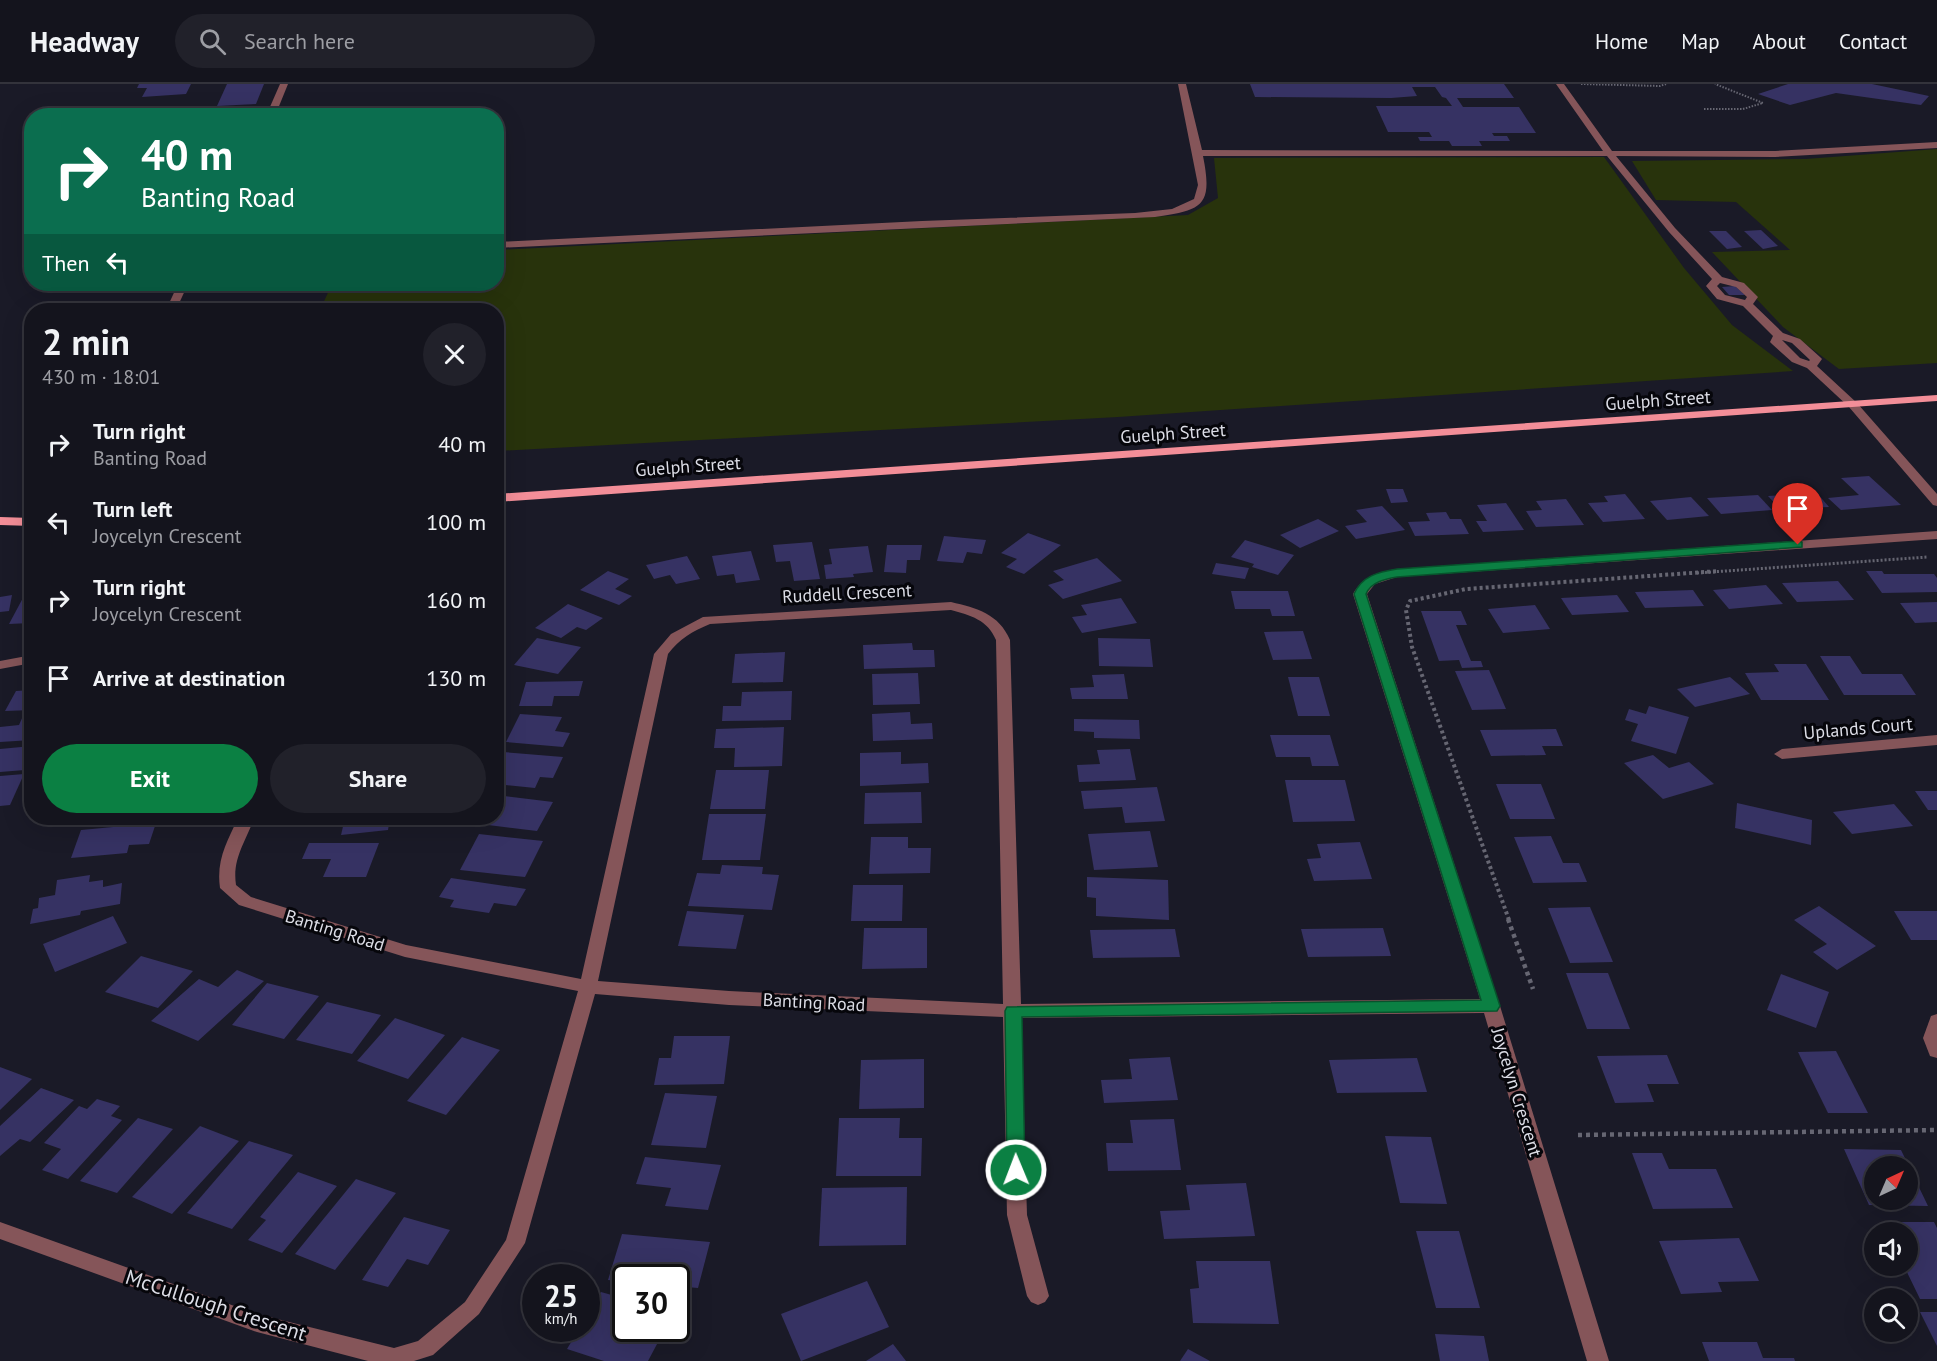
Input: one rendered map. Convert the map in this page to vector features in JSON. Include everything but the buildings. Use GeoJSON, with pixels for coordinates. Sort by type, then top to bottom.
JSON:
{"type":"FeatureCollection","features":[{"type":"Feature","properties":{"kind":"main road","name":"Guelph Street"},"geometry":{"type":"LineString","coordinates":[[504,497],[1937,398]]}},
{"type":"Feature","properties":{"kind":"main road"},"geometry":{"type":"LineString","coordinates":[[0,521],[24,522]]}},
{"type":"Feature","properties":{"kind":"street"},"geometry":{"type":"LineString","coordinates":[[274,108],[284,84]]}},
{"type":"Feature","properties":{"kind":"street"},"geometry":{"type":"LineString","coordinates":[[504,245],[1016,219],[1146,216],[1176,212],[1197,202],[1204,191],[1182,84]]}},
{"type":"Feature","properties":{"kind":"street"},"geometry":{"type":"LineString","coordinates":[[1560,84],[1672,230],[1718,279],[1740,285],[1754,297],[1747,304]]}},
{"type":"Feature","properties":{"kind":"street"},"geometry":{"type":"LineString","coordinates":[[1197,153],[1775,154],[1937,145]]}},
{"type":"Feature","properties":{"kind":"street"},"geometry":{"type":"LineString","coordinates":[[1718,279],[1711,286],[1721,297],[1747,304],[1779,335],[1776,342],[1796,360],[1811,366],[1853,405],[1937,502]]}},
{"type":"Feature","properties":{"kind":"street","name":"Joycelyn Crescent"},"geometry":{"type":"LineString","coordinates":[[1598,1361],[1491,1006],[1360,594],[1364,586],[1381,576],[1397,573],[1937,535]]}},
{"type":"Feature","properties":{"kind":"street","name":"Ruddell Crescent"},"geometry":{"type":"LineString","coordinates":[[588,987],[661,654],[670,640],[685,629],[708,620],[951,606],[974,611],[990,620],[1000,629],[1003,640],[1017,1215],[1038,1296]]}},
{"type":"Feature","properties":{"kind":"street"},"geometry":{"type":"LineString","coordinates":[[0,665],[24,660]]}},
{"type":"Feature","properties":{"kind":"street","name":"Uplands Court"},"geometry":{"type":"LineString","coordinates":[[1782,754],[1937,740]]}},
{"type":"Feature","properties":{"kind":"street","name":"Banting Road"},"geometry":{"type":"LineString","coordinates":[[243,825],[226,859],[225,873],[228,888],[245,901],[405,951],[588,987],[729,998],[1013,1011],[1491,1006]]}},
{"type":"Feature","properties":{"kind":"street","name":"McCullough Crescent"},"geometry":{"type":"LineString","coordinates":[[0,1230],[257,1323],[394,1358],[425,1348],[472,1308],[514,1244],[588,987]]}},
{"type":"Feature","properties":{"kind":"street"},"geometry":{"type":"LineString","coordinates":[[1937,1021],[1932,1038],[1937,1051]]}},
{"type":"Feature","properties":{"kind":"path"},"geometry":{"type":"LineString","coordinates":[[1572,84],[1660,86],[1666,84]]}},
{"type":"Feature","properties":{"kind":"path"},"geometry":{"type":"LineString","coordinates":[[1704,109],[1743,109],[1763,103],[1728,86],[1715,84]]}},
{"type":"Feature","properties":{"kind":"path"},"geometry":{"type":"LineString","coordinates":[[1533,989],[1412,647],[1406,610],[1410,601],[1466,590],[1928,557]]}},
{"type":"Feature","properties":{"kind":"path"},"geometry":{"type":"LineString","coordinates":[[1578,1135],[1937,1130]]}},
{"type":"Feature","properties":{"kind":"green space"},"geometry":{"type":"Polygon","coordinates":[[[1937,149],[1937,363],[1839,369],[1783,327],[1712,252],[1790,250],[1736,202],[1656,200],[1632,161],[1806,159],[1937,149]]]}},
{"type":"Feature","properties":{"kind":"green space"},"geometry":{"type":"Polygon","coordinates":[[[1604,157],[1684,268],[1732,325],[1793,371],[1118,417],[504,451],[504,303],[323,303],[329,291],[504,291],[504,250],[1188,215],[1218,198],[1214,158],[1604,157]]]}},
{"type":"Feature","properties":{"kind":"route"},"geometry":{"type":"LineString","coordinates":[[1016,1170],[1013,1011],[1491,1006],[1360,594],[1371,580],[1397,573],[1798,545]]}}]}
